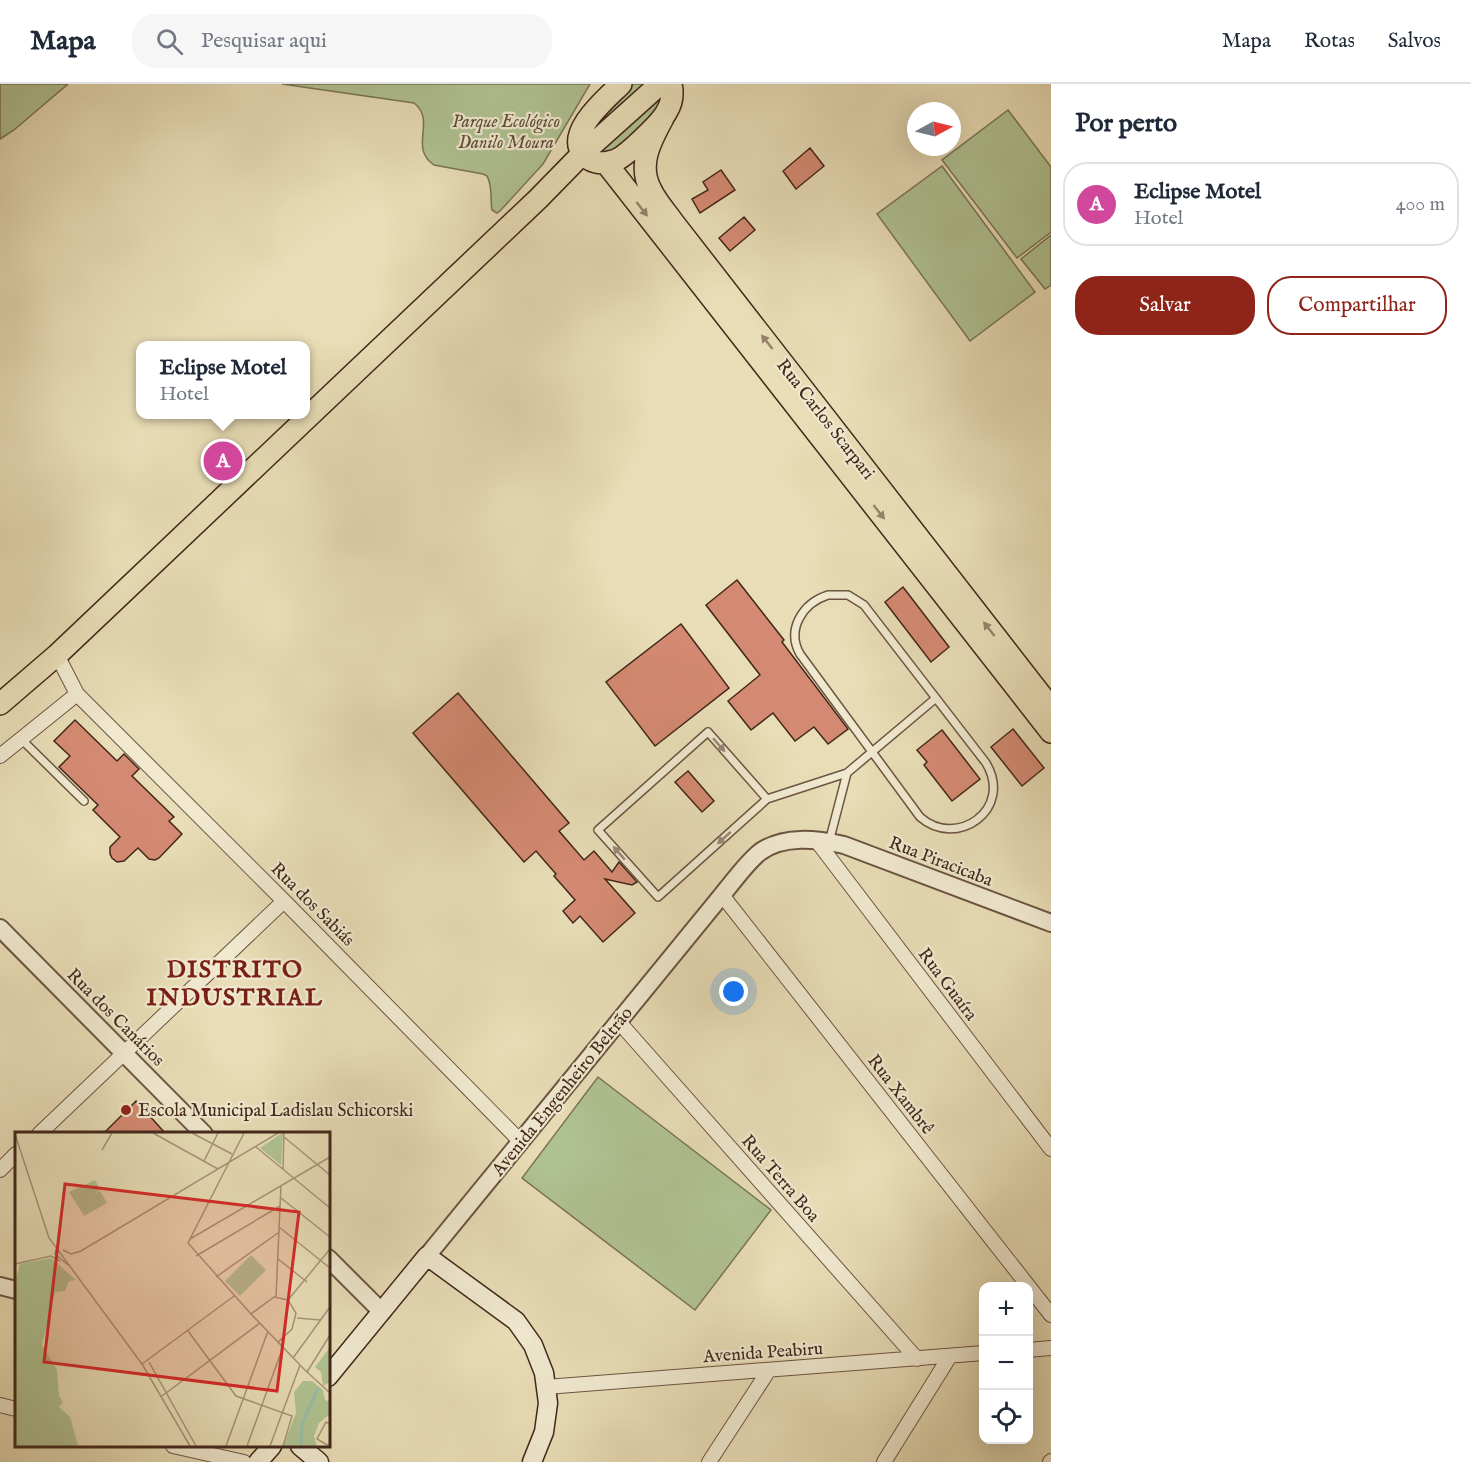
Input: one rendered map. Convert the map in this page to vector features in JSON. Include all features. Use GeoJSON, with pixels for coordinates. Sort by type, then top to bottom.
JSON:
{"type":"FeatureCollection","features":[{"type":"Feature","properties":{"kind":"main road"},"geometry":{"type":"LineString","coordinates":[[538,199],[587,120],[621,84]]}},
{"type":"Feature","properties":{"kind":"main road"},"geometry":{"type":"LineString","coordinates":[[310,415],[538,199],[596,160],[670,85]]}},
{"type":"Feature","properties":{"kind":"main road","name":"Rua Carlos Scarpari"},"geometry":{"type":"LineString","coordinates":[[670,85],[670,104],[650,141],[645,166],[650,190],[683,248],[1051,732]]}},
{"type":"Feature","properties":{"kind":"main road"},"geometry":{"type":"LineString","coordinates":[[580,133],[579,148],[596,160],[618,159],[663,118]]}},
{"type":"Feature","properties":{"kind":"main road","name":"Rua Carlos Scarpari"},"geometry":{"type":"LineString","coordinates":[[596,160],[683,248],[1051,708]]}},
{"type":"Feature","properties":{"kind":"main road"},"geometry":{"type":"LineString","coordinates":[[0,704],[57,655],[306,419]]}},
{"type":"Feature","properties":{"kind":"main road"},"geometry":{"type":"LineString","coordinates":[[427,1256],[516,1321],[533,1345],[544,1373],[548,1402],[537,1460]]}},
{"type":"Feature","properties":{"kind":"main road","name":"Avenida Engenheiro Beltrão"},"geometry":{"type":"LineString","coordinates":[[334,1362],[382,1312],[427,1256]]}},
{"type":"Feature","properties":{"kind":"main road"},"geometry":{"type":"LineString","coordinates":[[258,1462],[271,1447]]}},
{"type":"Feature","properties":{"kind":"main road"},"geometry":{"type":"LineString","coordinates":[[301,1447],[320,1462]]}},
{"type":"Feature","properties":{"kind":"street"},"geometry":{"type":"LineString","coordinates":[[596,109],[606,84]]}},
{"type":"Feature","properties":{"kind":"street","name":"Rua dos Sabiás"},"geometry":{"type":"LineString","coordinates":[[57,655],[77,694],[521,1142]]}},
{"type":"Feature","properties":{"kind":"street"},"geometry":{"type":"LineString","coordinates":[[0,756],[77,694]]}},
{"type":"Feature","properties":{"kind":"street","name":"Avenida Engenheiro Beltrão"},"geometry":{"type":"LineString","coordinates":[[427,1256],[751,861],[761,852],[781,843],[792,840],[823,841]]}},
{"type":"Feature","properties":{"kind":"street","name":"Rua Piracicaba"},"geometry":{"type":"LineString","coordinates":[[823,841],[843,845],[1051,923]]}},
{"type":"Feature","properties":{"kind":"street","name":"Rua Guaíra"},"geometry":{"type":"LineString","coordinates":[[823,841],[1051,1149]]}},
{"type":"Feature","properties":{"kind":"street","name":"Rua Xambrê"},"geometry":{"type":"LineString","coordinates":[[722,895],[1051,1315]]}},
{"type":"Feature","properties":{"kind":"street"},"geometry":{"type":"LineString","coordinates":[[41,1132],[284,901]]}},
{"type":"Feature","properties":{"kind":"street","name":"Rua dos Canários"},"geometry":{"type":"LineString","coordinates":[[0,928],[202,1132]]}},
{"type":"Feature","properties":{"kind":"street","name":"Rua Terra Boa"},"geometry":{"type":"LineString","coordinates":[[619,1022],[917,1359]]}},
{"type":"Feature","properties":{"kind":"street"},"geometry":{"type":"LineString","coordinates":[[0,1170],[15,1155]]}},
{"type":"Feature","properties":{"kind":"street"},"geometry":{"type":"LineString","coordinates":[[330,1260],[382,1312]]}},
{"type":"Feature","properties":{"kind":"street"},"geometry":{"type":"LineString","coordinates":[[0,1286],[15,1290]]}},
{"type":"Feature","properties":{"kind":"street"},"geometry":{"type":"LineString","coordinates":[[1033,1350],[1051,1348]]}},
{"type":"Feature","properties":{"kind":"street","name":"Avenida Peabiru"},"geometry":{"type":"LineString","coordinates":[[546,1387],[979,1353]]}},
{"type":"Feature","properties":{"kind":"street"},"geometry":{"type":"LineString","coordinates":[[884,1462],[950,1356]]}},
{"type":"Feature","properties":{"kind":"street"},"geometry":{"type":"LineString","coordinates":[[709,1462],[770,1370]]}},
{"type":"Feature","properties":{"kind":"street"},"geometry":{"type":"LineString","coordinates":[[0,1405],[15,1409]]}},
{"type":"Feature","properties":{"kind":"street"},"geometry":{"type":"LineString","coordinates":[[177,1447],[244,1462]]}},
{"type":"Feature","properties":{"kind":"lane"},"geometry":{"type":"LineString","coordinates":[[828,595],[848,595],[864,605],[986,764],[993,778],[992,799],[982,816],[963,827],[949,828],[930,824],[920,817],[872,752],[796,647],[796,629],[800,617],[806,607],[818,598],[828,595]]}},
{"type":"Feature","properties":{"kind":"lane"},"geometry":{"type":"LineString","coordinates":[[767,799],[708,732],[598,830],[658,897],[767,799],[848,773],[936,698]]}},
{"type":"Feature","properties":{"kind":"lane"},"geometry":{"type":"LineString","coordinates":[[21,740],[84,801]]}},
{"type":"Feature","properties":{"kind":"lane"},"geometry":{"type":"LineString","coordinates":[[823,841],[848,773]]}},
{"type":"Feature","properties":{"kind":"green space"},"geometry":{"type":"Polygon","coordinates":[[[0,84],[68,84],[14,130],[0,139],[0,84]]]}},
{"type":"Feature","properties":{"kind":"green space","name":"Parque Ecológico Danilo Moura"},"geometry":{"type":"Polygon","coordinates":[[[282,84],[590,84],[543,164],[497,213],[492,210],[491,188],[487,176],[434,165],[427,158],[422,142],[423,118],[414,103],[282,84]]]}},
{"type":"Feature","properties":{"kind":"green space"},"geometry":{"type":"Polygon","coordinates":[[[631,84],[652,84],[585,145],[583,136],[631,84]]]}},
{"type":"Feature","properties":{"kind":"green space"},"geometry":{"type":"Polygon","coordinates":[[[662,86],[664,106],[614,159],[589,154],[662,86]]]}},
{"type":"Feature","properties":{"kind":"green space"},"geometry":{"type":"Polygon","coordinates":[[[1008,110],[1051,167],[1051,232],[1017,258],[942,160],[947,156],[961,156],[961,146],[1008,110]]]}},
{"type":"Feature","properties":{"kind":"green space"},"geometry":{"type":"Polygon","coordinates":[[[942,166],[1035,292],[970,341],[877,214],[942,166]]]}},
{"type":"Feature","properties":{"kind":"green space"},"geometry":{"type":"Polygon","coordinates":[[[1051,235],[1051,285],[1045,289],[1021,259],[1051,235]]]}},
{"type":"Feature","properties":{"kind":"green space"},"geometry":{"type":"Polygon","coordinates":[[[598,1077],[771,1210],[695,1310],[522,1178],[598,1077]]]}},
{"type":"Feature","properties":{"kind":"building"},"geometry":{"type":"Polygon","coordinates":[[[810,148],[824,166],[796,189],[783,171],[810,148]]]}},
{"type":"Feature","properties":{"kind":"building"},"geometry":{"type":"Polygon","coordinates":[[[721,170],[735,190],[700,213],[692,199],[708,190],[703,182],[721,170]]]}},
{"type":"Feature","properties":{"kind":"building"},"geometry":{"type":"Polygon","coordinates":[[[744,217],[755,230],[730,251],[719,238],[744,217]]]}},
{"type":"Feature","properties":{"kind":"building"},"geometry":{"type":"Polygon","coordinates":[[[737,580],[784,640],[782,642],[848,729],[828,744],[814,727],[795,741],[773,713],[751,730],[728,701],[760,675],[706,605],[737,580]]]}},
{"type":"Feature","properties":{"kind":"building"},"geometry":{"type":"Polygon","coordinates":[[[903,587],[949,647],[931,662],[885,602],[903,587]]]}},
{"type":"Feature","properties":{"kind":"building"},"geometry":{"type":"Polygon","coordinates":[[[681,624],[729,688],[655,746],[606,682],[681,624]]]}},
{"type":"Feature","properties":{"kind":"building"},"geometry":{"type":"Polygon","coordinates":[[[458,693],[569,823],[559,831],[584,860],[594,851],[612,872],[619,862],[637,882],[632,885],[605,879],[635,913],[603,942],[580,916],[573,923],[563,911],[575,900],[536,851],[524,862],[413,733],[458,693]]]}},
{"type":"Feature","properties":{"kind":"building"},"geometry":{"type":"Polygon","coordinates":[[[75,720],[117,761],[124,754],[139,769],[132,776],[174,817],[169,821],[182,834],[159,858],[149,859],[138,848],[124,861],[117,862],[112,858],[110,847],[120,837],[93,810],[98,805],[59,767],[70,756],[54,741],[75,720]]]}},
{"type":"Feature","properties":{"kind":"building"},"geometry":{"type":"Polygon","coordinates":[[[1013,729],[1044,768],[1022,786],[991,747],[1013,729]]]}},
{"type":"Feature","properties":{"kind":"building"},"geometry":{"type":"Polygon","coordinates":[[[942,730],[980,779],[952,801],[924,765],[927,762],[917,750],[942,730]]]}},
{"type":"Feature","properties":{"kind":"building"},"geometry":{"type":"Polygon","coordinates":[[[688,771],[714,801],[702,812],[675,782],[688,771]]]}},
{"type":"Feature","properties":{"kind":"building"},"geometry":{"type":"Polygon","coordinates":[[[136,1101],[164,1132],[105,1132],[136,1101]]]}},
{"type":"Feature","properties":{"kind":"place","name":"Eclipse Motel"},"geometry":{"type":"Point","coordinates":[223,461]}},
{"type":"Feature","properties":{"kind":"place","name":"Escola Municipal Ladislau Schicorski"},"geometry":{"type":"Point","coordinates":[126,1110]}},
{"type":"Feature","properties":{"kind":"district","name":"DISTRITO INDUSTRIAL"},"geometry":{"type":"Point","coordinates":[235,983]}}]}
